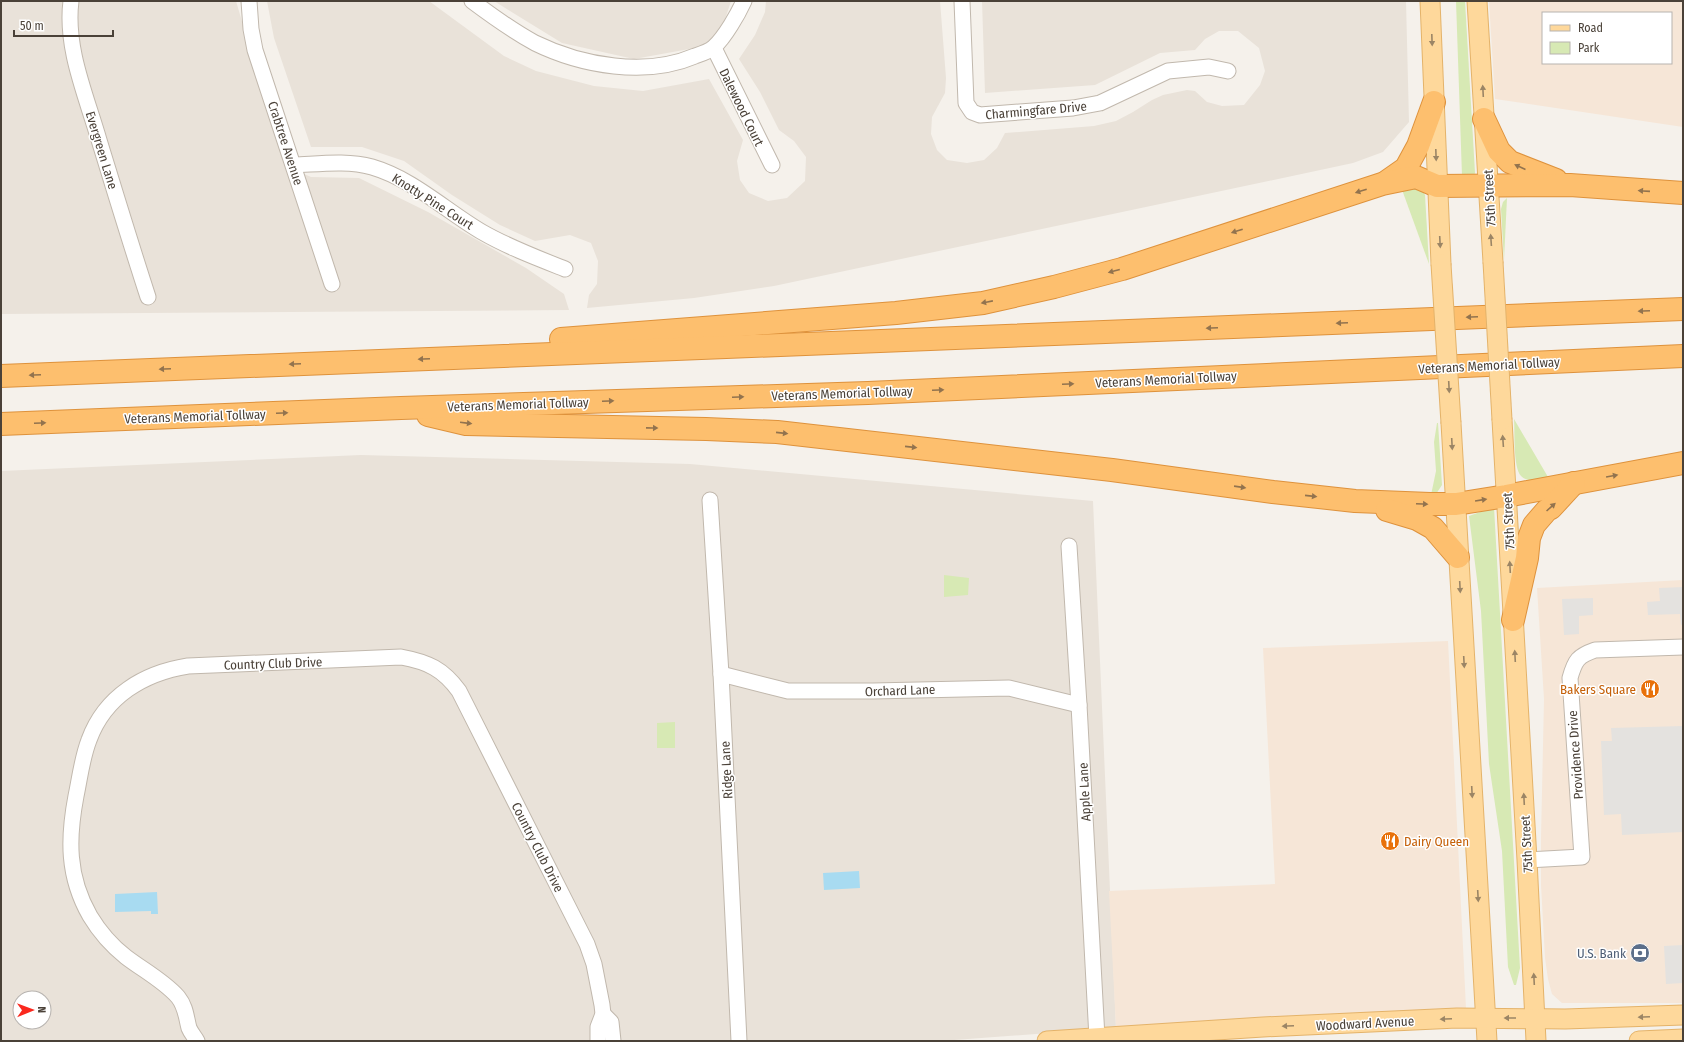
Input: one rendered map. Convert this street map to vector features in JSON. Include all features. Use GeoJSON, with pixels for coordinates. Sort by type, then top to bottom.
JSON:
{"type":"FeatureCollection","features":[{"type":"Feature","properties":{"kind":"highway"},"geometry":{"type":"LineString","coordinates":[[1382,184],[1406,168],[1418,146],[1434,102]]}},
{"type":"Feature","properties":{"kind":"highway"},"geometry":{"type":"LineString","coordinates":[[1484,119],[1499,151],[1510,162],[1570,185]]}},
{"type":"Feature","properties":{"kind":"highway"},"geometry":{"type":"LineString","coordinates":[[463,357],[554,339],[896,313],[983,303],[1054,287],[1122,269],[1382,184],[1416,177],[1437,186],[1570,185],[1683,194]]}},
{"type":"Feature","properties":{"kind":"highway"},"geometry":{"type":"LineString","coordinates":[[1,376],[1683,309]]}},
{"type":"Feature","properties":{"kind":"highway","name":"Veterans Memorial Tollway"},"geometry":{"type":"LineString","coordinates":[[1,424],[401,408],[876,393],[1683,356]]}},
{"type":"Feature","properties":{"kind":"highway"},"geometry":{"type":"LineString","coordinates":[[401,408],[466,424],[777,432],[1112,470],[1273,492],[1356,501],[1456,504],[1683,463]]}},
{"type":"Feature","properties":{"kind":"highway"},"geometry":{"type":"LineString","coordinates":[[1513,620],[1532,530],[1547,510],[1551,508],[1574,483]]}},
{"type":"Feature","properties":{"kind":"highway"},"geometry":{"type":"LineString","coordinates":[[1356,501],[1417,519],[1433,528],[1458,558]]}},
{"type":"Feature","properties":{"kind":"main road"},"geometry":{"type":"LineString","coordinates":[[1430,1],[1441,264],[1487,1041]]}},
{"type":"Feature","properties":{"kind":"main road","name":"75th Street"},"geometry":{"type":"LineString","coordinates":[[1477,1],[1528,860],[1536,1041]]}},
{"type":"Feature","properties":{"kind":"main road","name":"Woodward Avenue"},"geometry":{"type":"LineString","coordinates":[[1047,1041],[1271,1027],[1485,1018],[1571,1019],[1683,1015]]}},
{"type":"Feature","properties":{"kind":"main road"},"geometry":{"type":"LineString","coordinates":[[1639,1041],[1683,1039]]}},
{"type":"Feature","properties":{"kind":"street","name":"Evergreen Lane"},"geometry":{"type":"LineString","coordinates":[[72,1],[69,25],[77,68],[148,297]]}},
{"type":"Feature","properties":{"kind":"street","name":"Crabtree Avenue"},"geometry":{"type":"LineString","coordinates":[[249,1],[250,29],[256,50],[332,284]]}},
{"type":"Feature","properties":{"kind":"street"},"geometry":{"type":"LineString","coordinates":[[472,1],[513,30],[535,43],[558,53],[594,62],[615,65],[656,66],[675,63],[714,48],[739,12],[744,1]]}},
{"type":"Feature","properties":{"kind":"street","name":"Charmingfare Drive"},"geometry":{"type":"LineString","coordinates":[[962,1],[966,103],[972,112],[980,115],[1073,108],[1100,103],[1168,71],[1209,67],[1228,71]]}},
{"type":"Feature","properties":{"kind":"street","name":"Dalewood Court"},"geometry":{"type":"LineString","coordinates":[[714,48],[772,165]]}},
{"type":"Feature","properties":{"kind":"street","name":"Knotty Pine Court"},"geometry":{"type":"LineString","coordinates":[[294,165],[352,163],[389,173],[416,188],[482,232],[505,244],[566,269]]}},
{"type":"Feature","properties":{"kind":"street","name":"Ridge Lane"},"geometry":{"type":"LineString","coordinates":[[710,500],[721,674],[739,1041]]}},
{"type":"Feature","properties":{"kind":"street","name":"Apple Lane"},"geometry":{"type":"LineString","coordinates":[[1069,546],[1097,1038]]}},
{"type":"Feature","properties":{"kind":"street","name":"Providence Drive"},"geometry":{"type":"LineString","coordinates":[[1528,860],[1582,857],[1570,678],[1574,664],[1582,655],[1595,650],[1683,647]]}},
{"type":"Feature","properties":{"kind":"street","name":"Country Club Drive"},"geometry":{"type":"LineString","coordinates":[[190,1037],[187,1015],[179,998],[169,988],[117,950],[105,937],[90,916],[81,896],[72,858],[71,831],[83,756],[97,722],[108,707],[121,694],[147,678],[170,669],[188,666],[401,657],[420,661],[432,666],[449,678],[459,691],[587,944],[601,991],[603,1014],[598,1028],[598,1041]]}},
{"type":"Feature","properties":{"kind":"street","name":"Orchard Lane"},"geometry":{"type":"LineString","coordinates":[[721,674],[788,691],[1009,688],[1079,705]]}},
{"type":"Feature","properties":{"kind":"street","name":"Country Club Drive"},"geometry":{"type":"LineString","coordinates":[[603,1014],[611,1022],[613,1041]]}},
{"type":"Feature","properties":{"kind":"shaded area"},"geometry":{"type":"Polygon","coordinates":[[[1,1],[236,1],[284,165],[311,177],[359,178],[428,212],[526,268],[564,294],[569,310],[1,314],[1,1]]]}},
{"type":"Feature","properties":{"kind":"shaded area"},"geometry":{"type":"Polygon","coordinates":[[[267,1],[429,1],[504,56],[536,71],[594,86],[643,91],[709,79],[743,140],[737,161],[740,180],[749,193],[768,201],[787,198],[805,181],[806,157],[794,141],[779,130],[760,92],[739,59],[755,35],[765,12],[766,1],[940,1],[946,78],[945,93],[932,117],[931,134],[937,150],[947,160],[967,163],[984,160],[997,148],[1005,133],[1094,126],[1116,121],[1163,95],[1187,90],[1195,91],[1207,102],[1222,106],[1244,105],[1260,85],[1265,71],[1259,48],[1238,31],[1219,31],[1205,39],[1195,50],[1160,53],[1095,85],[985,93],[982,1],[1406,1],[1409,122],[1383,152],[1353,163],[774,286],[694,298],[587,308],[589,295],[597,284],[598,261],[591,243],[570,235],[535,241],[500,225],[452,195],[404,161],[362,147],[311,147],[274,38],[267,1]]]}},
{"type":"Feature","properties":{"kind":"shaded area"},"geometry":{"type":"Polygon","coordinates":[[[494,1],[731,1],[717,44],[634,59],[562,43],[494,1]]]}},
{"type":"Feature","properties":{"kind":"shaded area"},"geometry":{"type":"Polygon","coordinates":[[[1489,1],[1683,1],[1683,127],[1495,99],[1489,1]]]}},
{"type":"Feature","properties":{"kind":"shaded area"},"geometry":{"type":"Polygon","coordinates":[[[361,455],[690,464],[1093,501],[1116,1028],[941,1041],[1,1041],[1,471],[361,455]]]}},
{"type":"Feature","properties":{"kind":"shaded area"},"geometry":{"type":"Polygon","coordinates":[[[1683,580],[1683,1003],[1562,1003],[1552,994],[1545,958],[1541,885],[1544,699],[1537,588],[1683,580]]]}},
{"type":"Feature","properties":{"kind":"shaded area"},"geometry":{"type":"Polygon","coordinates":[[[1683,587],[1683,624],[1681,625],[1680,614],[1648,615],[1647,602],[1660,601],[1659,588],[1683,587]]]}},
{"type":"Feature","properties":{"kind":"shaded area"},"geometry":{"type":"Polygon","coordinates":[[[1593,598],[1593,615],[1579,616],[1579,634],[1564,635],[1562,599],[1593,598]]]}},
{"type":"Feature","properties":{"kind":"shaded area"},"geometry":{"type":"Polygon","coordinates":[[[1448,641],[1466,1008],[1116,1028],[1109,891],[1275,884],[1263,648],[1448,641]]]}},
{"type":"Feature","properties":{"kind":"shaded area"},"geometry":{"type":"Polygon","coordinates":[[[1683,726],[1683,832],[1622,835],[1621,814],[1604,815],[1601,741],[1612,741],[1611,728],[1683,726]]]}},
{"type":"Feature","properties":{"kind":"shaded area"},"geometry":{"type":"Polygon","coordinates":[[[1683,945],[1683,983],[1666,984],[1664,946],[1683,945]]]}},
{"type":"Feature","properties":{"kind":"green space"},"geometry":{"type":"Polygon","coordinates":[[[1456,1],[1465,1],[1475,173],[1474,175],[1462,176],[1456,1]]]}},
{"type":"Feature","properties":{"kind":"green space"},"geometry":{"type":"Polygon","coordinates":[[[1401,187],[1421,188],[1425,195],[1429,264],[1401,187]]]}},
{"type":"Feature","properties":{"kind":"green space"},"geometry":{"type":"Polygon","coordinates":[[[1507,198],[1504,260],[1501,209],[1503,202],[1507,198]]]}},
{"type":"Feature","properties":{"kind":"green space"},"geometry":{"type":"Polygon","coordinates":[[[1514,419],[1548,477],[1540,480],[1526,479],[1518,472],[1515,449],[1514,419]]]}},
{"type":"Feature","properties":{"kind":"green space"},"geometry":{"type":"Polygon","coordinates":[[[1437,423],[1442,485],[1436,494],[1431,495],[1436,471],[1434,442],[1437,423]]]}},
{"type":"Feature","properties":{"kind":"green space"},"geometry":{"type":"Polygon","coordinates":[[[1494,507],[1520,968],[1516,985],[1514,985],[1508,967],[1502,851],[1489,764],[1481,611],[1469,516],[1494,507]]]}},
{"type":"Feature","properties":{"kind":"green space"},"geometry":{"type":"Polygon","coordinates":[[[944,575],[969,578],[968,595],[944,597],[944,575]]]}},
{"type":"Feature","properties":{"kind":"green space"},"geometry":{"type":"Polygon","coordinates":[[[675,722],[675,748],[657,748],[657,723],[675,722]]]}},
{"type":"Feature","properties":{"kind":"water"},"geometry":{"type":"Polygon","coordinates":[[[859,871],[860,888],[824,890],[823,873],[859,871]]]}},
{"type":"Feature","properties":{"kind":"water"},"geometry":{"type":"Polygon","coordinates":[[[157,892],[158,914],[151,914],[151,911],[115,912],[115,894],[157,892]]]}},
{"type":"Feature","properties":{"kind":"place","name":"Bakers Square"},"geometry":{"type":"Point","coordinates":[1650,689]}},
{"type":"Feature","properties":{"kind":"place","name":"Dairy Queen"},"geometry":{"type":"Point","coordinates":[1390,841]}},
{"type":"Feature","properties":{"kind":"place","name":"U.S. Bank"},"geometry":{"type":"Point","coordinates":[1640,953]}}]}
